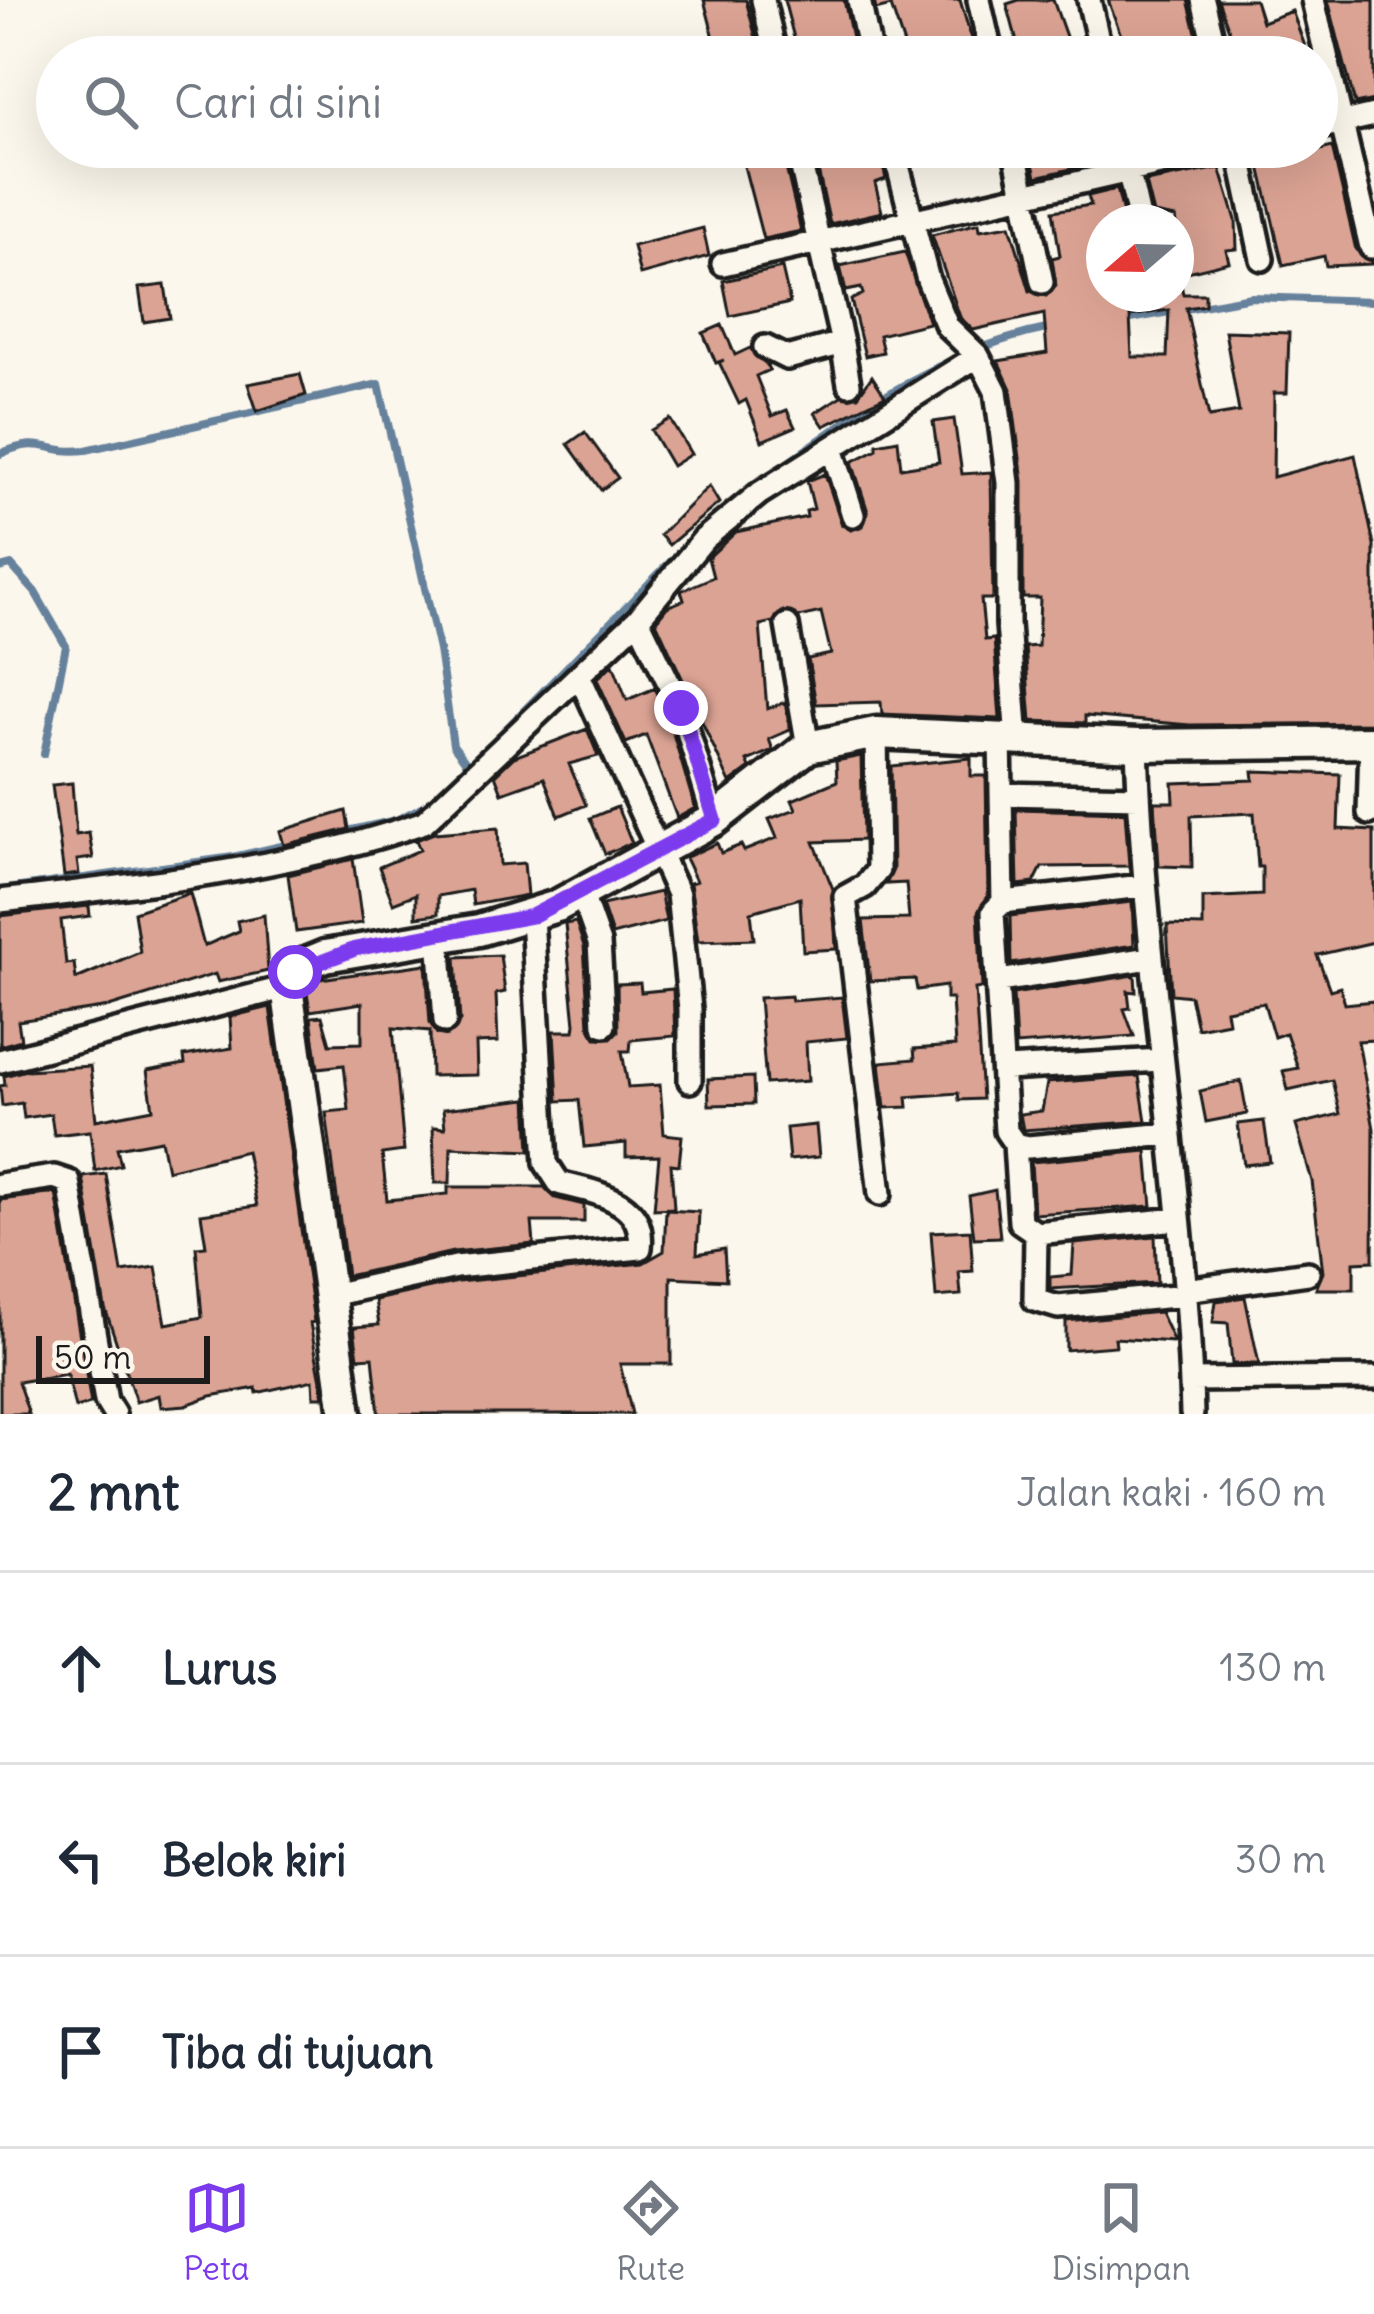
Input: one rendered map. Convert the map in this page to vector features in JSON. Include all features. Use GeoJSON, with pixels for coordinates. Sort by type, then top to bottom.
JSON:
{"type":"FeatureCollection","features":[{"type":"Feature","properties":{"kind":"street"},"geometry":{"type":"LineString","coordinates":[[763,0],[771,36]]}},
{"type":"Feature","properties":{"kind":"street"},"geometry":{"type":"LineString","coordinates":[[859,0],[867,36]]}},
{"type":"Feature","properties":{"kind":"street"},"geometry":{"type":"LineString","coordinates":[[979,0],[987,36]]}},
{"type":"Feature","properties":{"kind":"street"},"geometry":{"type":"LineString","coordinates":[[1089,0],[1097,36]]}},
{"type":"Feature","properties":{"kind":"street"},"geometry":{"type":"LineString","coordinates":[[1203,0],[1212,36]]}},
{"type":"Feature","properties":{"kind":"street"},"geometry":{"type":"LineString","coordinates":[[1313,0],[1322,36]]}},
{"type":"Feature","properties":{"kind":"street"},"geometry":{"type":"LineString","coordinates":[[1338,102],[1371,247]]}},
{"type":"Feature","properties":{"kind":"street"},"geometry":{"type":"LineString","coordinates":[[1338,123],[1374,115]]}},
{"type":"Feature","properties":{"kind":"street"},"geometry":{"type":"LineString","coordinates":[[801,168],[849,384]]}},
{"type":"Feature","properties":{"kind":"street"},"geometry":{"type":"LineString","coordinates":[[898,168],[928,280],[947,326],[970,349],[996,391],[1008,483],[1009,739],[1001,794],[1003,902]]}},
{"type":"Feature","properties":{"kind":"street"},"geometry":{"type":"LineString","coordinates":[[1019,168],[1042,282]]}},
{"type":"Feature","properties":{"kind":"street"},"geometry":{"type":"LineString","coordinates":[[723,264],[1138,168]]}},
{"type":"Feature","properties":{"kind":"street"},"geometry":{"type":"LineString","coordinates":[[1241,168],[1262,259]]}},
{"type":"Feature","properties":{"kind":"street"},"geometry":{"type":"LineString","coordinates":[[1129,170],[1136,204]]}},
{"type":"Feature","properties":{"kind":"street"},"geometry":{"type":"LineString","coordinates":[[766,347],[787,358],[842,344]]}},
{"type":"Feature","properties":{"kind":"street"},"geometry":{"type":"LineString","coordinates":[[0,901],[133,886],[382,837],[424,822],[638,619],[704,539],[760,493],[832,448],[970,349]]}},
{"type":"Feature","properties":{"kind":"street"},"geometry":{"type":"LineString","coordinates":[[832,448],[854,515]]}},
{"type":"Feature","properties":{"kind":"street"},"geometry":{"type":"LineString","coordinates":[[638,619],[681,708],[715,820]]}},
{"type":"Feature","properties":{"kind":"street"},"geometry":{"type":"LineString","coordinates":[[787,625],[808,748]]}},
{"type":"Feature","properties":{"kind":"street"},"geometry":{"type":"LineString","coordinates":[[579,675],[678,894],[690,1081]]}},
{"type":"Feature","properties":{"kind":"street"},"geometry":{"type":"LineString","coordinates":[[876,733],[878,870],[865,886],[845,897],[880,1194]]}},
{"type":"Feature","properties":{"kind":"street"},"geometry":{"type":"LineString","coordinates":[[0,1061],[287,987],[303,965],[325,956],[532,916],[715,820],[808,748],[876,733],[1137,745],[1372,742],[1369,813]]}},
{"type":"Feature","properties":{"kind":"street"},"geometry":{"type":"LineString","coordinates":[[1137,745],[1142,886],[1186,1293],[1192,1414]]}},
{"type":"Feature","properties":{"kind":"street"},"geometry":{"type":"LineString","coordinates":[[1001,794],[1139,797]]}},
{"type":"Feature","properties":{"kind":"street"},"geometry":{"type":"LineString","coordinates":[[1142,886],[1003,902],[993,912],[1006,1069],[1006,1130],[1015,1144],[1019,1222],[1036,1233],[1178,1219]]}},
{"type":"Feature","properties":{"kind":"street"},"geometry":{"type":"LineString","coordinates":[[581,892],[599,943],[604,1025]]}},
{"type":"Feature","properties":{"kind":"street"},"geometry":{"type":"LineString","coordinates":[[331,1295],[456,1268],[640,1248],[639,1223],[629,1209],[611,1197],[560,1183],[546,1163],[532,916]]}},
{"type":"Feature","properties":{"kind":"street"},"geometry":{"type":"LineString","coordinates":[[439,935],[446,1021]]}},
{"type":"Feature","properties":{"kind":"street"},"geometry":{"type":"LineString","coordinates":[[999,981],[1150,958]]}},
{"type":"Feature","properties":{"kind":"street"},"geometry":{"type":"LineString","coordinates":[[287,987],[346,1414]]}},
{"type":"Feature","properties":{"kind":"street"},"geometry":{"type":"LineString","coordinates":[[1006,1069],[1161,1060]]}},
{"type":"Feature","properties":{"kind":"street"},"geometry":{"type":"LineString","coordinates":[[1015,1144],[1169,1134]]}},
{"type":"Feature","properties":{"kind":"street"},"geometry":{"type":"LineString","coordinates":[[0,1185],[54,1177],[69,1182],[106,1401],[114,1414]]}},
{"type":"Feature","properties":{"kind":"street"},"geometry":{"type":"LineString","coordinates":[[1036,1233],[1033,1277],[1039,1306],[1186,1293],[1309,1273]]}},
{"type":"Feature","properties":{"kind":"street"},"geometry":{"type":"LineString","coordinates":[[1191,1380],[1374,1378]]}},
{"type":"Feature","properties":{"kind":"building"},"geometry":{"type":"Polygon","coordinates":[[[704,0],[746,0],[755,36],[713,36],[704,0]]]}},
{"type":"Feature","properties":{"kind":"building"},"geometry":{"type":"Polygon","coordinates":[[[784,0],[844,0],[852,36],[793,36],[784,0]]]}},
{"type":"Feature","properties":{"kind":"building"},"geometry":{"type":"Polygon","coordinates":[[[874,0],[960,0],[971,36],[901,36],[891,6],[876,10],[874,0]]]}},
{"type":"Feature","properties":{"kind":"building"},"geometry":{"type":"Polygon","coordinates":[[[1053,0],[1066,36],[1015,36],[1007,4],[1053,0]]]}},
{"type":"Feature","properties":{"kind":"building"},"geometry":{"type":"Polygon","coordinates":[[[1108,0],[1188,0],[1197,36],[1121,36],[1108,0]]]}},
{"type":"Feature","properties":{"kind":"building"},"geometry":{"type":"Polygon","coordinates":[[[1218,0],[1255,0],[1262,22],[1292,11],[1301,36],[1231,36],[1218,0]]]}},
{"type":"Feature","properties":{"kind":"building"},"geometry":{"type":"Polygon","coordinates":[[[1328,0],[1374,0],[1374,100],[1355,104],[1328,0]]]}},
{"type":"Feature","properties":{"kind":"building"},"geometry":{"type":"Polygon","coordinates":[[[744,168],[786,168],[801,231],[763,239],[744,168]]]}},
{"type":"Feature","properties":{"kind":"building"},"geometry":{"type":"Polygon","coordinates":[[[883,168],[886,179],[875,183],[882,212],[830,224],[818,170],[883,168]]]}},
{"type":"Feature","properties":{"kind":"building"},"geometry":{"type":"Polygon","coordinates":[[[1034,168],[1075,168],[1036,177],[1034,168]]]}},
{"type":"Feature","properties":{"kind":"building"},"geometry":{"type":"Polygon","coordinates":[[[1220,168],[1236,220],[1237,249],[1226,250],[1229,262],[1194,270],[1194,204],[1152,204],[1146,182],[1220,168]]]}},
{"type":"Feature","properties":{"kind":"building"},"geometry":{"type":"Polygon","coordinates":[[[1260,168],[1337,168],[1356,250],[1374,264],[1326,266],[1324,256],[1283,265],[1260,168]]]}},
{"type":"Feature","properties":{"kind":"building"},"geometry":{"type":"Polygon","coordinates":[[[1117,189],[1121,204],[1091,204],[1088,196],[1117,189]]]}},
{"type":"Feature","properties":{"kind":"building"},"geometry":{"type":"Polygon","coordinates":[[[1086,206],[1086,312],[1156,312],[1130,316],[1132,357],[1167,357],[1169,312],[1187,312],[1209,417],[1239,412],[1225,331],[1289,333],[1287,393],[1274,393],[1273,477],[1355,455],[1374,545],[1374,723],[1190,725],[1085,716],[1085,723],[1031,721],[1025,647],[1038,646],[1040,598],[1023,598],[1023,481],[1011,389],[998,361],[1047,353],[1044,314],[973,330],[960,317],[932,235],[979,223],[980,230],[1010,225],[1030,291],[1046,296],[1056,286],[1052,258],[1060,256],[1053,211],[1086,206]]]}},
{"type":"Feature","properties":{"kind":"building"},"geometry":{"type":"Polygon","coordinates":[[[703,228],[709,256],[640,275],[633,246],[703,228]]]}},
{"type":"Feature","properties":{"kind":"building"},"geometry":{"type":"Polygon","coordinates":[[[905,252],[929,323],[879,335],[883,352],[865,356],[851,300],[863,294],[861,288],[846,291],[840,266],[905,252]]]}},
{"type":"Feature","properties":{"kind":"building"},"geometry":{"type":"Polygon","coordinates":[[[782,268],[790,303],[730,316],[723,281],[782,268]]]}},
{"type":"Feature","properties":{"kind":"building"},"geometry":{"type":"Polygon","coordinates":[[[165,285],[170,318],[144,322],[139,288],[165,285]]]}},
{"type":"Feature","properties":{"kind":"building"},"geometry":{"type":"Polygon","coordinates":[[[1194,294],[1205,294],[1205,305],[1194,307],[1194,294]]]}},
{"type":"Feature","properties":{"kind":"building"},"geometry":{"type":"Polygon","coordinates":[[[722,325],[735,355],[750,348],[766,364],[769,370],[756,376],[772,416],[787,410],[795,427],[762,441],[746,400],[739,404],[719,362],[724,360],[716,363],[703,333],[722,325]]]}},
{"type":"Feature","properties":{"kind":"building"},"geometry":{"type":"Polygon","coordinates":[[[300,374],[306,395],[257,411],[248,384],[300,374]]]}},
{"type":"Feature","properties":{"kind":"building"},"geometry":{"type":"Polygon","coordinates":[[[872,376],[885,396],[824,426],[815,413],[841,396],[858,396],[872,376]]]}},
{"type":"Feature","properties":{"kind":"building"},"geometry":{"type":"Polygon","coordinates":[[[670,419],[691,454],[672,466],[651,430],[670,419]]]}},
{"type":"Feature","properties":{"kind":"building"},"geometry":{"type":"Polygon","coordinates":[[[954,419],[962,474],[991,472],[993,599],[981,599],[985,640],[994,639],[1000,719],[882,714],[881,702],[816,704],[808,659],[831,654],[821,612],[799,617],[783,611],[773,622],[760,625],[767,709],[785,702],[790,730],[769,739],[773,750],[747,761],[750,768],[730,783],[656,621],[667,607],[684,600],[681,591],[713,577],[708,558],[736,532],[807,517],[806,511],[814,509],[807,481],[825,474],[842,525],[851,530],[863,526],[868,512],[852,462],[877,449],[877,444],[898,440],[901,468],[939,462],[933,422],[954,419]]]}},
{"type":"Feature","properties":{"kind":"building"},"geometry":{"type":"Polygon","coordinates":[[[585,432],[618,478],[601,490],[568,444],[585,432]]]}},
{"type":"Feature","properties":{"kind":"building"},"geometry":{"type":"Polygon","coordinates":[[[709,486],[719,503],[669,545],[660,535],[709,486]]]}},
{"type":"Feature","properties":{"kind":"building"},"geometry":{"type":"Polygon","coordinates":[[[613,664],[627,700],[655,688],[667,713],[695,808],[677,818],[646,735],[626,743],[597,679],[613,664]]]}},
{"type":"Feature","properties":{"kind":"building"},"geometry":{"type":"Polygon","coordinates":[[[587,729],[598,756],[569,764],[586,805],[559,816],[544,778],[502,793],[495,775],[514,757],[587,729]]]}},
{"type":"Feature","properties":{"kind":"building"},"geometry":{"type":"Polygon","coordinates":[[[861,756],[863,840],[814,842],[833,889],[836,949],[803,951],[800,898],[751,912],[754,939],[698,941],[690,883],[696,881],[685,858],[717,843],[721,853],[741,845],[744,851],[777,838],[769,819],[796,809],[792,800],[837,781],[836,761],[861,756]]]}},
{"type":"Feature","properties":{"kind":"building"},"geometry":{"type":"Polygon","coordinates":[[[971,758],[971,776],[986,776],[988,896],[978,912],[982,988],[975,989],[982,1099],[959,1100],[958,1093],[907,1097],[908,1107],[885,1108],[880,1062],[915,1059],[914,1049],[955,1046],[952,999],[946,999],[946,986],[917,990],[915,979],[870,981],[863,920],[909,919],[906,883],[886,884],[893,870],[891,766],[971,758]]]}},
{"type":"Feature","properties":{"kind":"building"},"geometry":{"type":"Polygon","coordinates":[[[1253,771],[1340,774],[1338,829],[1374,831],[1374,942],[1317,955],[1330,990],[1340,987],[1345,1004],[1374,1001],[1374,1040],[1358,1041],[1374,1129],[1373,1261],[1354,1262],[1354,1289],[1316,1289],[1323,1272],[1312,1181],[1296,1125],[1340,1114],[1332,1080],[1288,1090],[1283,1071],[1298,1068],[1286,1033],[1274,1037],[1264,1003],[1226,1010],[1228,1022],[1197,1028],[1190,996],[1171,994],[1167,925],[1203,926],[1203,898],[1262,895],[1262,867],[1258,867],[1254,813],[1191,816],[1192,867],[1159,866],[1155,802],[1174,802],[1173,783],[1254,780],[1253,771]]]}},
{"type":"Feature","properties":{"kind":"building"},"geometry":{"type":"Polygon","coordinates":[[[72,783],[76,835],[89,833],[93,858],[77,860],[79,874],[64,876],[52,785],[72,783]]]}},
{"type":"Feature","properties":{"kind":"building"},"geometry":{"type":"Polygon","coordinates":[[[617,807],[632,843],[605,854],[590,818],[617,807]]]}},
{"type":"Feature","properties":{"kind":"building"},"geometry":{"type":"Polygon","coordinates":[[[1016,809],[1125,812],[1129,866],[1042,867],[1034,883],[1018,885],[1016,809]]]}},
{"type":"Feature","properties":{"kind":"building"},"geometry":{"type":"Polygon","coordinates":[[[346,811],[349,829],[284,845],[280,831],[346,811]]]}},
{"type":"Feature","properties":{"kind":"building"},"geometry":{"type":"Polygon","coordinates":[[[498,828],[500,865],[524,863],[527,895],[473,905],[471,890],[438,896],[438,914],[416,917],[416,894],[393,903],[379,867],[420,850],[416,840],[434,833],[498,828]]]}},
{"type":"Feature","properties":{"kind":"building"},"geometry":{"type":"Polygon","coordinates":[[[353,859],[362,923],[296,932],[288,875],[353,859]]]}},
{"type":"Feature","properties":{"kind":"building"},"geometry":{"type":"Polygon","coordinates":[[[660,892],[666,921],[612,935],[602,905],[660,892]]]}},
{"type":"Feature","properties":{"kind":"building"},"geometry":{"type":"Polygon","coordinates":[[[190,893],[204,946],[239,931],[237,921],[264,915],[268,971],[218,982],[215,974],[109,1007],[18,1021],[21,1040],[0,1046],[0,916],[89,906],[90,916],[61,920],[66,964],[74,963],[76,979],[140,952],[134,912],[190,893]]]}},
{"type":"Feature","properties":{"kind":"building"},"geometry":{"type":"Polygon","coordinates":[[[1132,902],[1134,945],[1011,964],[1010,916],[1132,902]]]}},
{"type":"Feature","properties":{"kind":"building"},"geometry":{"type":"Polygon","coordinates":[[[576,922],[584,946],[589,1026],[596,1038],[611,1038],[618,1031],[617,984],[640,983],[641,992],[673,989],[675,1036],[631,1040],[630,1051],[622,1051],[628,1087],[660,1085],[664,1134],[682,1136],[679,1165],[671,1164],[674,1208],[654,1209],[659,1156],[626,1157],[626,1143],[584,1147],[579,1100],[558,1101],[554,1031],[574,1031],[565,924],[576,922]]]}},
{"type":"Feature","properties":{"kind":"building"},"geometry":{"type":"Polygon","coordinates":[[[500,955],[505,992],[496,994],[498,1042],[476,1043],[477,1075],[431,1076],[430,1031],[393,1028],[404,1151],[382,1154],[387,1200],[448,1194],[448,1187],[544,1187],[555,1198],[584,1205],[584,1222],[532,1222],[534,1244],[453,1252],[347,1276],[326,1112],[349,1110],[344,1065],[318,1068],[311,1017],[322,1016],[330,1044],[362,1043],[362,1003],[310,1011],[307,992],[320,979],[426,964],[430,1023],[437,1034],[447,1036],[460,1021],[456,957],[500,955]]]}},
{"type":"Feature","properties":{"kind":"building"},"geometry":{"type":"Polygon","coordinates":[[[1135,975],[1136,992],[1128,991],[1130,1008],[1124,1009],[1134,1036],[1016,1045],[1013,994],[1135,975]]]}},
{"type":"Feature","properties":{"kind":"building"},"geometry":{"type":"Polygon","coordinates":[[[791,996],[792,1001],[842,997],[847,1038],[806,1042],[808,1081],[766,1084],[759,998],[791,996]]]}},
{"type":"Feature","properties":{"kind":"building"},"geometry":{"type":"Polygon","coordinates":[[[270,1007],[314,1322],[310,1323],[324,1397],[314,1397],[313,1380],[257,1393],[256,1388],[211,1396],[186,1405],[161,1407],[159,1395],[136,1402],[105,1308],[83,1177],[106,1174],[122,1272],[156,1267],[166,1324],[202,1317],[196,1247],[206,1246],[201,1214],[257,1206],[246,1151],[167,1170],[161,1140],[117,1148],[121,1165],[95,1171],[90,1131],[54,1135],[51,1114],[24,1118],[22,1103],[2,1106],[0,1086],[5,1085],[4,1076],[26,1070],[90,1066],[96,1120],[153,1109],[147,1071],[185,1064],[184,1056],[232,1048],[230,1017],[270,1007]]]}},
{"type":"Feature","properties":{"kind":"building"},"geometry":{"type":"Polygon","coordinates":[[[1139,1076],[1146,1121],[1023,1130],[1020,1114],[1042,1111],[1047,1083],[1139,1076]]]}},
{"type":"Feature","properties":{"kind":"building"},"geometry":{"type":"Polygon","coordinates":[[[753,1077],[754,1104],[709,1105],[708,1079],[753,1077]]]}},
{"type":"Feature","properties":{"kind":"building"},"geometry":{"type":"Polygon","coordinates":[[[1241,1081],[1247,1114],[1206,1122],[1200,1091],[1241,1081]]]}},
{"type":"Feature","properties":{"kind":"building"},"geometry":{"type":"Polygon","coordinates":[[[527,1099],[530,1151],[451,1147],[450,1183],[435,1183],[433,1127],[445,1128],[443,1109],[527,1099]]]}},
{"type":"Feature","properties":{"kind":"building"},"geometry":{"type":"Polygon","coordinates":[[[1264,1121],[1270,1162],[1244,1165],[1238,1124],[1264,1121]]]}},
{"type":"Feature","properties":{"kind":"building"},"geometry":{"type":"Polygon","coordinates":[[[816,1125],[819,1157],[789,1160],[786,1128],[816,1125]]]}},
{"type":"Feature","properties":{"kind":"building"},"geometry":{"type":"Polygon","coordinates":[[[1147,1151],[1152,1206],[1034,1214],[1031,1162],[1147,1151]]]}},
{"type":"Feature","properties":{"kind":"building"},"geometry":{"type":"Polygon","coordinates":[[[995,1190],[1000,1237],[974,1238],[969,1196],[995,1190]]]}},
{"type":"Feature","properties":{"kind":"building"},"geometry":{"type":"Polygon","coordinates":[[[56,1193],[91,1404],[75,1408],[67,1374],[18,1382],[29,1414],[0,1414],[0,1200],[56,1193]]]}},
{"type":"Feature","properties":{"kind":"building"},"geometry":{"type":"Polygon","coordinates":[[[666,1210],[699,1212],[697,1254],[724,1249],[726,1280],[671,1277],[671,1364],[620,1364],[632,1414],[379,1414],[373,1357],[358,1358],[354,1327],[379,1325],[375,1300],[458,1282],[643,1263],[664,1251],[666,1210]]]}},
{"type":"Feature","properties":{"kind":"building"},"geometry":{"type":"Polygon","coordinates":[[[970,1230],[973,1271],[959,1272],[961,1295],[936,1297],[931,1232],[970,1230]]]}},
{"type":"Feature","properties":{"kind":"building"},"geometry":{"type":"Polygon","coordinates":[[[1155,1236],[1157,1283],[1050,1289],[1050,1277],[1072,1275],[1074,1244],[1155,1236]]]}},
{"type":"Feature","properties":{"kind":"building"},"geometry":{"type":"Polygon","coordinates":[[[1245,1297],[1259,1364],[1232,1364],[1228,1323],[1213,1322],[1216,1301],[1245,1297]]]}},
{"type":"Feature","properties":{"kind":"building"},"geometry":{"type":"Polygon","coordinates":[[[1160,1312],[1174,1342],[1115,1338],[1116,1346],[1066,1350],[1066,1321],[1160,1312]]]}},
{"type":"Feature","properties":{"kind":"waterway"},"geometry":{"type":"LineString","coordinates":[[1120,321],[1251,297],[1374,301]]}},
{"type":"Feature","properties":{"kind":"waterway"},"geometry":{"type":"LineString","coordinates":[[775,472],[872,404],[940,366],[1012,337],[1051,328]]}},
{"type":"Feature","properties":{"kind":"waterway"},"geometry":{"type":"LineString","coordinates":[[0,454],[36,445],[86,450],[379,384],[439,650],[453,745],[469,766]]}},
{"type":"Feature","properties":{"kind":"waterway"},"geometry":{"type":"LineString","coordinates":[[494,741],[677,555]]}},
{"type":"Feature","properties":{"kind":"waterway"},"geometry":{"type":"LineString","coordinates":[[0,568],[11,565],[35,592],[66,646],[44,754]]}},
{"type":"Feature","properties":{"kind":"waterway"},"geometry":{"type":"LineString","coordinates":[[0,890],[233,857],[396,820],[432,802]]}},
{"type":"Feature","properties":{"kind":"route"},"geometry":{"type":"LineString","coordinates":[[295,972],[325,956],[479,930],[532,916],[715,820],[681,708]]}}]}
